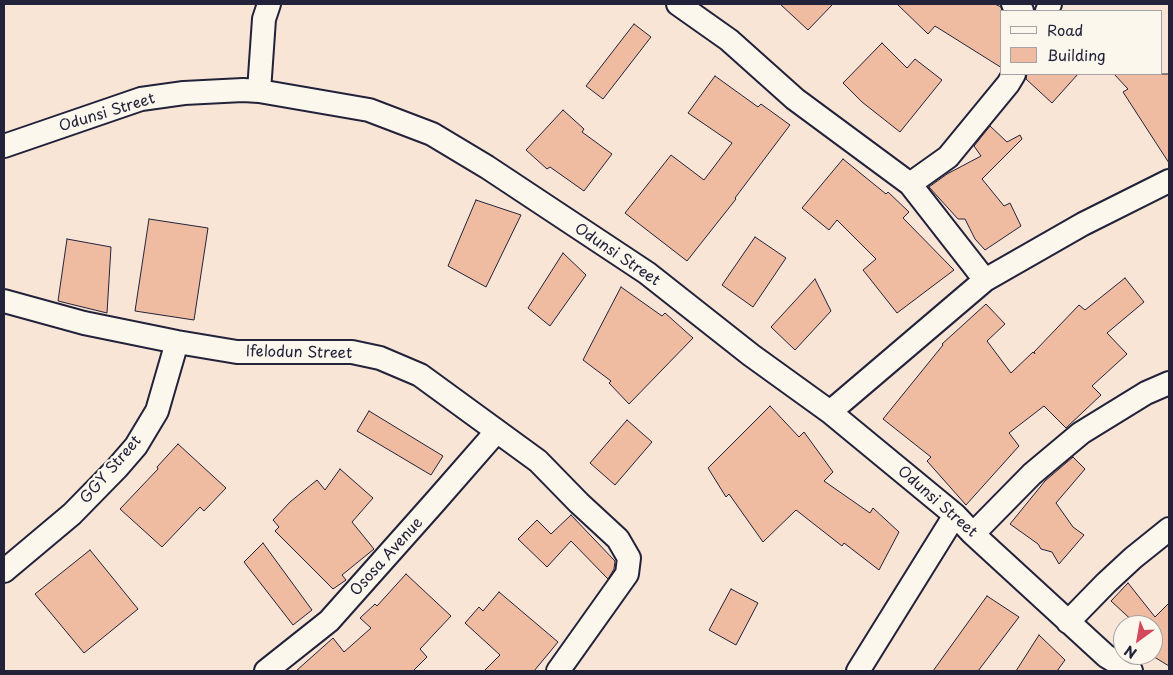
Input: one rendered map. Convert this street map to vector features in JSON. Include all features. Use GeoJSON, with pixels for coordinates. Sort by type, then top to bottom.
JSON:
{"type":"FeatureCollection","features":[{"type":"Feature","properties":{"kind":"street"},"geometry":{"type":"LineString","coordinates":[[259,92],[264,19],[269,4]]}},
{"type":"Feature","properties":{"kind":"street"},"geometry":{"type":"LineString","coordinates":[[678,4],[729,40],[795,99],[910,184],[985,280]]}},
{"type":"Feature","properties":{"kind":"street"},"geometry":{"type":"LineString","coordinates":[[910,184],[948,157],[1013,75]]}},
{"type":"Feature","properties":{"kind":"street","name":"Odunsi Street"},"geometry":{"type":"LineString","coordinates":[[4,146],[141,100],[184,93],[243,90],[368,110],[432,134],[487,167],[647,273],[751,355],[830,412],[955,515],[973,534],[1106,656],[1131,671]]}},
{"type":"Feature","properties":{"kind":"street"},"geometry":{"type":"LineString","coordinates":[[830,412],[985,280],[1083,224],[1169,181]]}},
{"type":"Feature","properties":{"kind":"street","name":"Ifelodun Street"},"geometry":{"type":"LineString","coordinates":[[4,301],[84,323],[237,352],[352,352],[380,358],[420,375],[538,460],[579,503],[618,539],[629,558],[626,574],[558,671]]}},
{"type":"Feature","properties":{"kind":"street","name":"GGY Street"},"geometry":{"type":"LineString","coordinates":[[4,571],[72,514],[136,446],[157,411],[177,342]]}},
{"type":"Feature","properties":{"kind":"street"},"geometry":{"type":"LineString","coordinates":[[973,534],[1032,474],[1081,433],[1146,393],[1169,384]]}},
{"type":"Feature","properties":{"kind":"street","name":"Ososa Avenue"},"geometry":{"type":"LineString","coordinates":[[266,671],[330,621],[497,431]]}},
{"type":"Feature","properties":{"kind":"street"},"geometry":{"type":"LineString","coordinates":[[858,671],[955,515]]}},
{"type":"Feature","properties":{"kind":"street"},"geometry":{"type":"LineString","coordinates":[[1068,622],[1133,558],[1169,529]]}},
{"type":"Feature","properties":{"kind":"building"},"geometry":{"type":"Polygon","coordinates":[[[780,4],[833,4],[808,30],[780,4]]]}},
{"type":"Feature","properties":{"kind":"building"},"geometry":{"type":"Polygon","coordinates":[[[897,4],[995,4],[1001,7],[1002,10],[1000,10],[1000,67],[935,26],[928,34],[897,4]]]}},
{"type":"Feature","properties":{"kind":"building"},"geometry":{"type":"Polygon","coordinates":[[[634,24],[651,37],[603,99],[586,86],[634,24]]]}},
{"type":"Feature","properties":{"kind":"building"},"geometry":{"type":"Polygon","coordinates":[[[882,43],[907,68],[915,59],[942,80],[900,132],[862,102],[843,83],[882,43]]]}},
{"type":"Feature","properties":{"kind":"building"},"geometry":{"type":"Polygon","coordinates":[[[1169,74],[1169,163],[1123,92],[1128,89],[1115,75],[1169,74]]]}},
{"type":"Feature","properties":{"kind":"building"},"geometry":{"type":"Polygon","coordinates":[[[1027,75],[1077,75],[1052,103],[1026,79],[1027,75]]]}},
{"type":"Feature","properties":{"kind":"building"},"geometry":{"type":"Polygon","coordinates":[[[715,76],[758,107],[761,104],[790,125],[736,199],[687,261],[625,213],[671,155],[704,180],[732,143],[688,113],[715,76]]]}},
{"type":"Feature","properties":{"kind":"building"},"geometry":{"type":"Polygon","coordinates":[[[563,110],[584,129],[582,132],[612,154],[584,191],[550,167],[547,169],[526,150],[563,110]]]}},
{"type":"Feature","properties":{"kind":"building"},"geometry":{"type":"Polygon","coordinates":[[[990,126],[1007,142],[1020,135],[1022,139],[982,179],[1004,206],[1010,203],[1021,226],[985,250],[975,239],[965,219],[958,219],[929,187],[947,174],[981,156],[974,146],[990,126]]]}},
{"type":"Feature","properties":{"kind":"building"},"geometry":{"type":"Polygon","coordinates":[[[843,159],[886,194],[888,192],[909,212],[903,218],[954,270],[897,313],[863,270],[876,259],[837,220],[829,230],[802,208],[843,159]]]}},
{"type":"Feature","properties":{"kind":"building"},"geometry":{"type":"Polygon","coordinates":[[[476,200],[521,215],[486,287],[448,266],[476,200]]]}},
{"type":"Feature","properties":{"kind":"building"},"geometry":{"type":"Polygon","coordinates":[[[149,219],[208,228],[194,320],[135,311],[149,219]]]}},
{"type":"Feature","properties":{"kind":"building"},"geometry":{"type":"Polygon","coordinates":[[[755,237],[786,258],[753,307],[722,285],[755,237]]]}},
{"type":"Feature","properties":{"kind":"building"},"geometry":{"type":"Polygon","coordinates":[[[67,239],[111,247],[107,313],[58,301],[67,239]]]}},
{"type":"Feature","properties":{"kind":"building"},"geometry":{"type":"Polygon","coordinates":[[[563,253],[586,275],[550,326],[528,308],[563,253]]]}},
{"type":"Feature","properties":{"kind":"building"},"geometry":{"type":"Polygon","coordinates":[[[1125,278],[1144,302],[1107,333],[1127,354],[1092,386],[1101,395],[1066,428],[1044,406],[1009,433],[1019,446],[966,505],[927,461],[931,457],[883,419],[942,344],[986,304],[1005,324],[987,341],[1011,373],[1033,352],[1035,354],[1034,352],[1079,305],[1085,310],[1125,278]]]}},
{"type":"Feature","properties":{"kind":"building"},"geometry":{"type":"Polygon","coordinates":[[[815,279],[831,311],[795,350],[771,327],[815,279]]]}},
{"type":"Feature","properties":{"kind":"building"},"geometry":{"type":"Polygon","coordinates":[[[621,287],[662,316],[665,313],[693,338],[629,404],[609,383],[611,381],[583,360],[621,287]]]}},
{"type":"Feature","properties":{"kind":"building"},"geometry":{"type":"Polygon","coordinates":[[[770,406],[799,437],[804,432],[833,472],[824,481],[870,513],[873,508],[899,532],[879,570],[844,543],[842,546],[796,510],[763,542],[729,494],[726,497],[708,468],[770,406]]]}},
{"type":"Feature","properties":{"kind":"building"},"geometry":{"type":"Polygon","coordinates":[[[369,411],[443,456],[431,475],[357,431],[369,411]]]}},
{"type":"Feature","properties":{"kind":"building"},"geometry":{"type":"Polygon","coordinates":[[[627,420],[652,442],[615,485],[590,463],[627,420]]]}},
{"type":"Feature","properties":{"kind":"building"},"geometry":{"type":"Polygon","coordinates":[[[178,444],[226,488],[204,511],[200,507],[162,547],[120,509],[158,469],[157,467],[178,444]]]}},
{"type":"Feature","properties":{"kind":"building"},"geometry":{"type":"Polygon","coordinates":[[[1073,457],[1085,469],[1056,503],[1073,527],[1084,535],[1059,564],[1052,552],[1041,549],[1038,544],[1010,524],[1045,481],[1073,457]]]}},
{"type":"Feature","properties":{"kind":"building"},"geometry":{"type":"Polygon","coordinates":[[[340,469],[373,498],[352,522],[374,549],[342,575],[346,580],[333,589],[275,531],[279,527],[273,520],[290,502],[317,480],[325,490],[340,469]]]}},
{"type":"Feature","properties":{"kind":"building"},"geometry":{"type":"Polygon","coordinates":[[[571,515],[615,561],[614,569],[608,579],[571,541],[547,567],[518,539],[537,520],[551,534],[571,515]]]}},
{"type":"Feature","properties":{"kind":"building"},"geometry":{"type":"Polygon","coordinates":[[[263,543],[312,610],[293,625],[244,562],[263,543]]]}},
{"type":"Feature","properties":{"kind":"building"},"geometry":{"type":"Polygon","coordinates":[[[90,550],[138,609],[84,653],[35,594],[90,550]]]}},
{"type":"Feature","properties":{"kind":"building"},"geometry":{"type":"Polygon","coordinates":[[[406,574],[451,616],[420,649],[427,657],[413,671],[296,671],[333,638],[344,652],[371,628],[360,618],[375,604],[377,606],[406,574]]]}},
{"type":"Feature","properties":{"kind":"building"},"geometry":{"type":"Polygon","coordinates":[[[1128,583],[1153,615],[1126,615],[1111,601],[1128,583]]]}},
{"type":"Feature","properties":{"kind":"building"},"geometry":{"type":"Polygon","coordinates":[[[731,589],[758,603],[736,645],[709,630],[731,589]]]}},
{"type":"Feature","properties":{"kind":"building"},"geometry":{"type":"Polygon","coordinates":[[[499,592],[558,642],[534,671],[484,671],[500,655],[465,623],[479,607],[483,611],[499,592]]]}},
{"type":"Feature","properties":{"kind":"building"},"geometry":{"type":"Polygon","coordinates":[[[987,596],[1019,617],[978,671],[933,671],[987,596]]]}},
{"type":"Feature","properties":{"kind":"building"},"geometry":{"type":"Polygon","coordinates":[[[1169,603],[1169,666],[1163,662],[1163,615],[1157,615],[1169,603]]]}},
{"type":"Feature","properties":{"kind":"building"},"geometry":{"type":"Polygon","coordinates":[[[1039,635],[1065,660],[1057,671],[1016,671],[1039,635]]]}}]}
